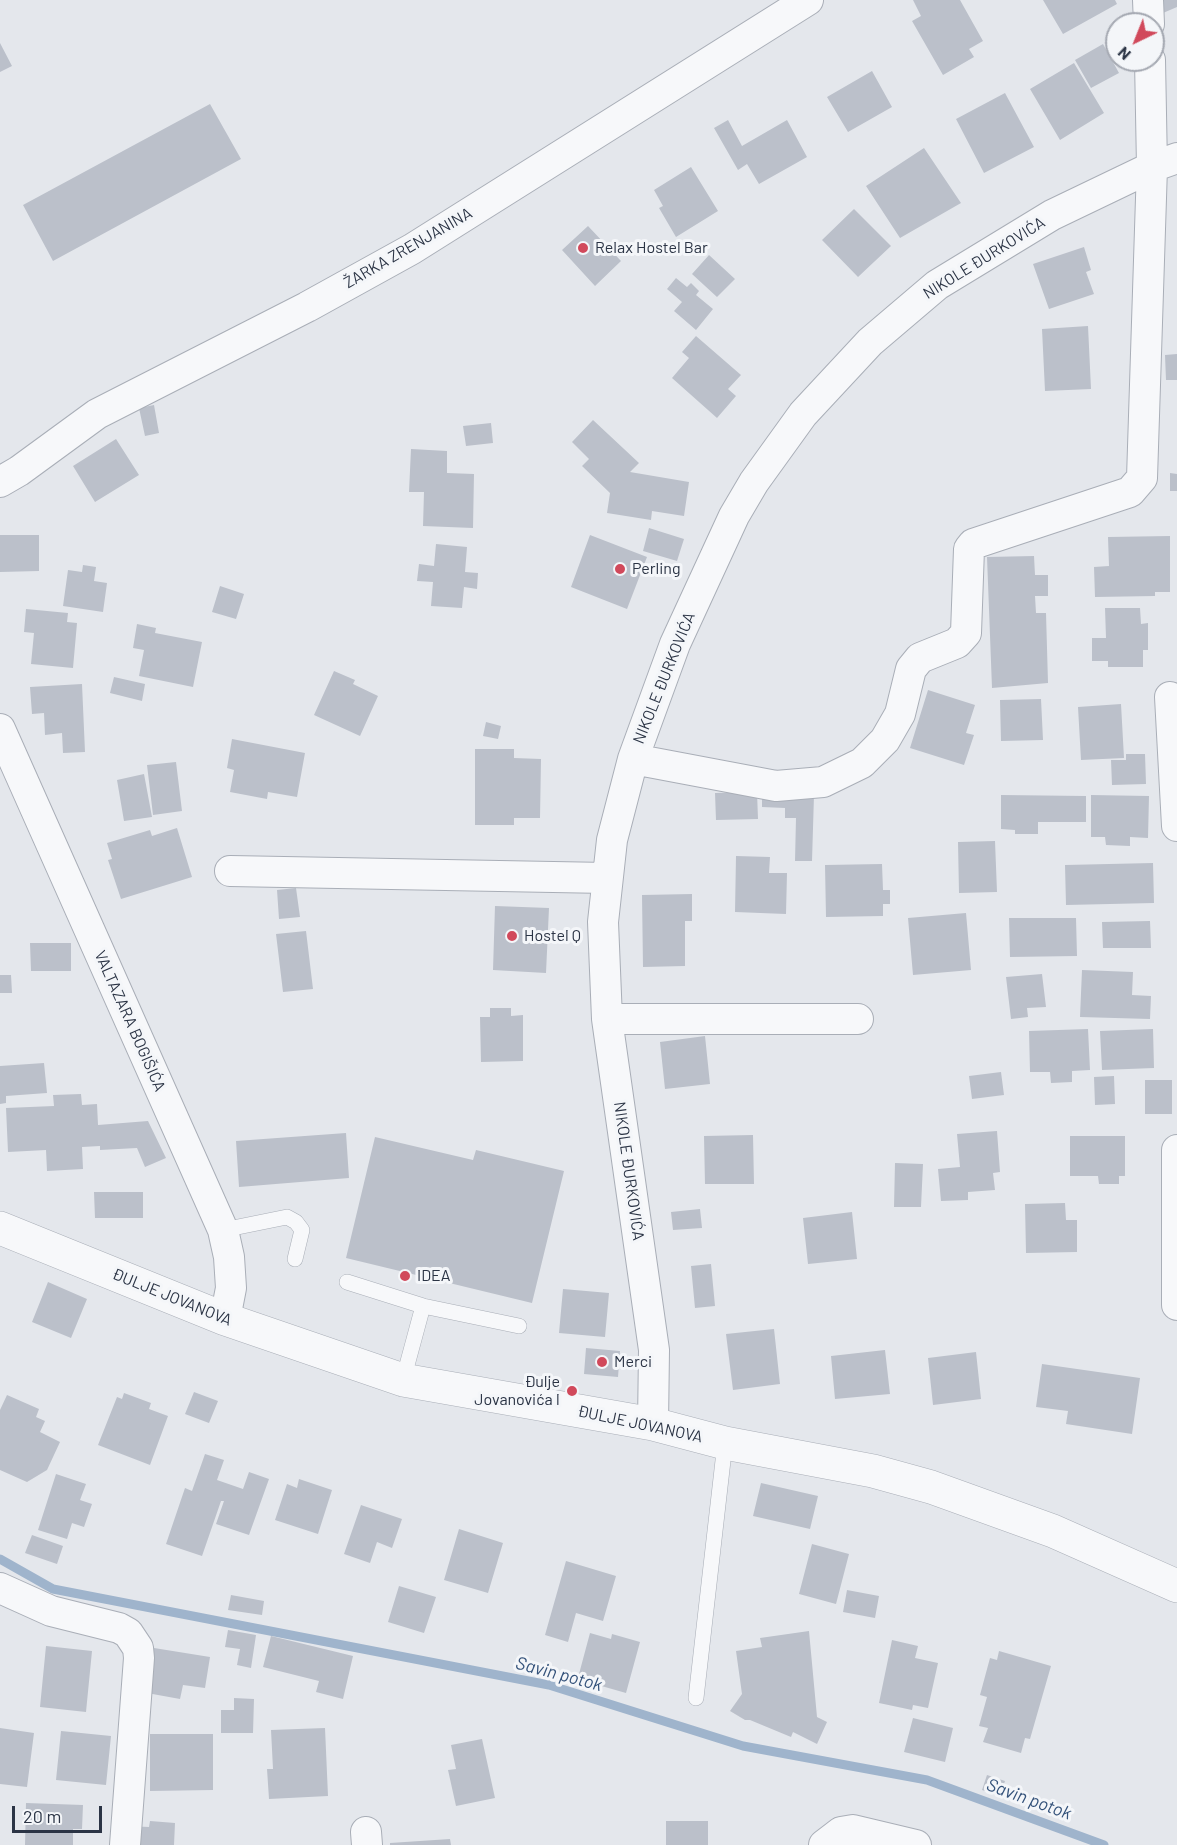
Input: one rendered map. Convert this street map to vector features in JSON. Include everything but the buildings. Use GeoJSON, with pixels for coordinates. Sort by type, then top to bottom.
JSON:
{"type":"FeatureCollection","features":[{"type":"Feature","properties":{"kind":"street","name":"ŽARKA ZRENJANINA"},"geometry":{"type":"LineString","coordinates":[[0,482],[19,471],[97,414],[307,307],[411,249],[808,0]]}},
{"type":"Feature","properties":{"kind":"street"},"geometry":{"type":"LineString","coordinates":[[633,759],[776,786],[824,782],[862,763],[885,740],[900,714],[911,669],[920,658],[957,643],[966,633],[969,549],[973,544],[1130,492],[1142,478],[1165,163],[1152,72]]}},
{"type":"Feature","properties":{"kind":"street","name":"NIKOLE ĐURKOVIĆA"},"geometry":{"type":"LineString","coordinates":[[653,1424],[654,1350],[607,1020],[603,922],[612,840],[633,759],[675,644],[734,516],[771,455],[810,406],[870,342],[937,285],[1052,215],[1165,163]]}},
{"type":"Feature","properties":{"kind":"street"},"geometry":{"type":"LineString","coordinates":[[1170,697],[1177,826]]}},
{"type":"Feature","properties":{"kind":"street","name":"VALTAZARA BOGIŠIĆA"},"geometry":{"type":"LineString","coordinates":[[3,744],[224,1230],[231,1288],[225,1319]]}},
{"type":"Feature","properties":{"kind":"street"},"geometry":{"type":"LineString","coordinates":[[230,871],[607,878]]}},
{"type":"Feature","properties":{"kind":"street"},"geometry":{"type":"LineString","coordinates":[[607,1020],[858,1019]]}},
{"type":"Feature","properties":{"kind":"street"},"geometry":{"type":"LineString","coordinates":[[1177,1150],[1177,1305]]}},
{"type":"Feature","properties":{"kind":"street","name":"ĐULJE JOVANOVA"},"geometry":{"type":"LineString","coordinates":[[0,1228],[225,1319],[403,1380],[653,1424],[725,1443],[873,1471],[931,1487],[1053,1531],[1177,1586]]}},
{"type":"Feature","properties":{"kind":"street"},"geometry":{"type":"LineString","coordinates":[[0,1588],[51,1611],[118,1628],[128,1633],[138,1648],[125,1845]]}},
{"type":"Feature","properties":{"kind":"street"},"geometry":{"type":"LineString","coordinates":[[824,1845],[841,1832],[854,1830],[916,1845]]}},
{"type":"Feature","properties":{"kind":"lane"},"geometry":{"type":"LineString","coordinates":[[224,1230],[287,1217],[296,1221],[302,1230],[295,1260]]}},
{"type":"Feature","properties":{"kind":"lane"},"geometry":{"type":"LineString","coordinates":[[347,1282],[423,1306],[519,1326]]}},
{"type":"Feature","properties":{"kind":"lane"},"geometry":{"type":"LineString","coordinates":[[403,1380],[423,1306]]}},
{"type":"Feature","properties":{"kind":"lane"},"geometry":{"type":"LineString","coordinates":[[696,1698],[725,1443]]}},
{"type":"Feature","properties":{"kind":"waterway","name":"Savin potok"},"geometry":{"type":"LineString","coordinates":[[0,1559],[53,1589],[549,1685],[743,1746],[927,1780],[1104,1845]]}},
{"type":"Feature","properties":{"kind":"place","name":"Relax Hostel Bar"},"geometry":{"type":"Point","coordinates":[583,248]}},
{"type":"Feature","properties":{"kind":"place","name":"Perling"},"geometry":{"type":"Point","coordinates":[620,569]}},
{"type":"Feature","properties":{"kind":"place","name":"Hostel Q"},"geometry":{"type":"Point","coordinates":[512,936]}},
{"type":"Feature","properties":{"kind":"place","name":"IDEA"},"geometry":{"type":"Point","coordinates":[405,1276]}},
{"type":"Feature","properties":{"kind":"place","name":"Merci"},"geometry":{"type":"Point","coordinates":[602,1362]}},
{"type":"Feature","properties":{"kind":"place","name":"Đulje Jovanovića I"},"geometry":{"type":"Point","coordinates":[572,1391]}}]}
